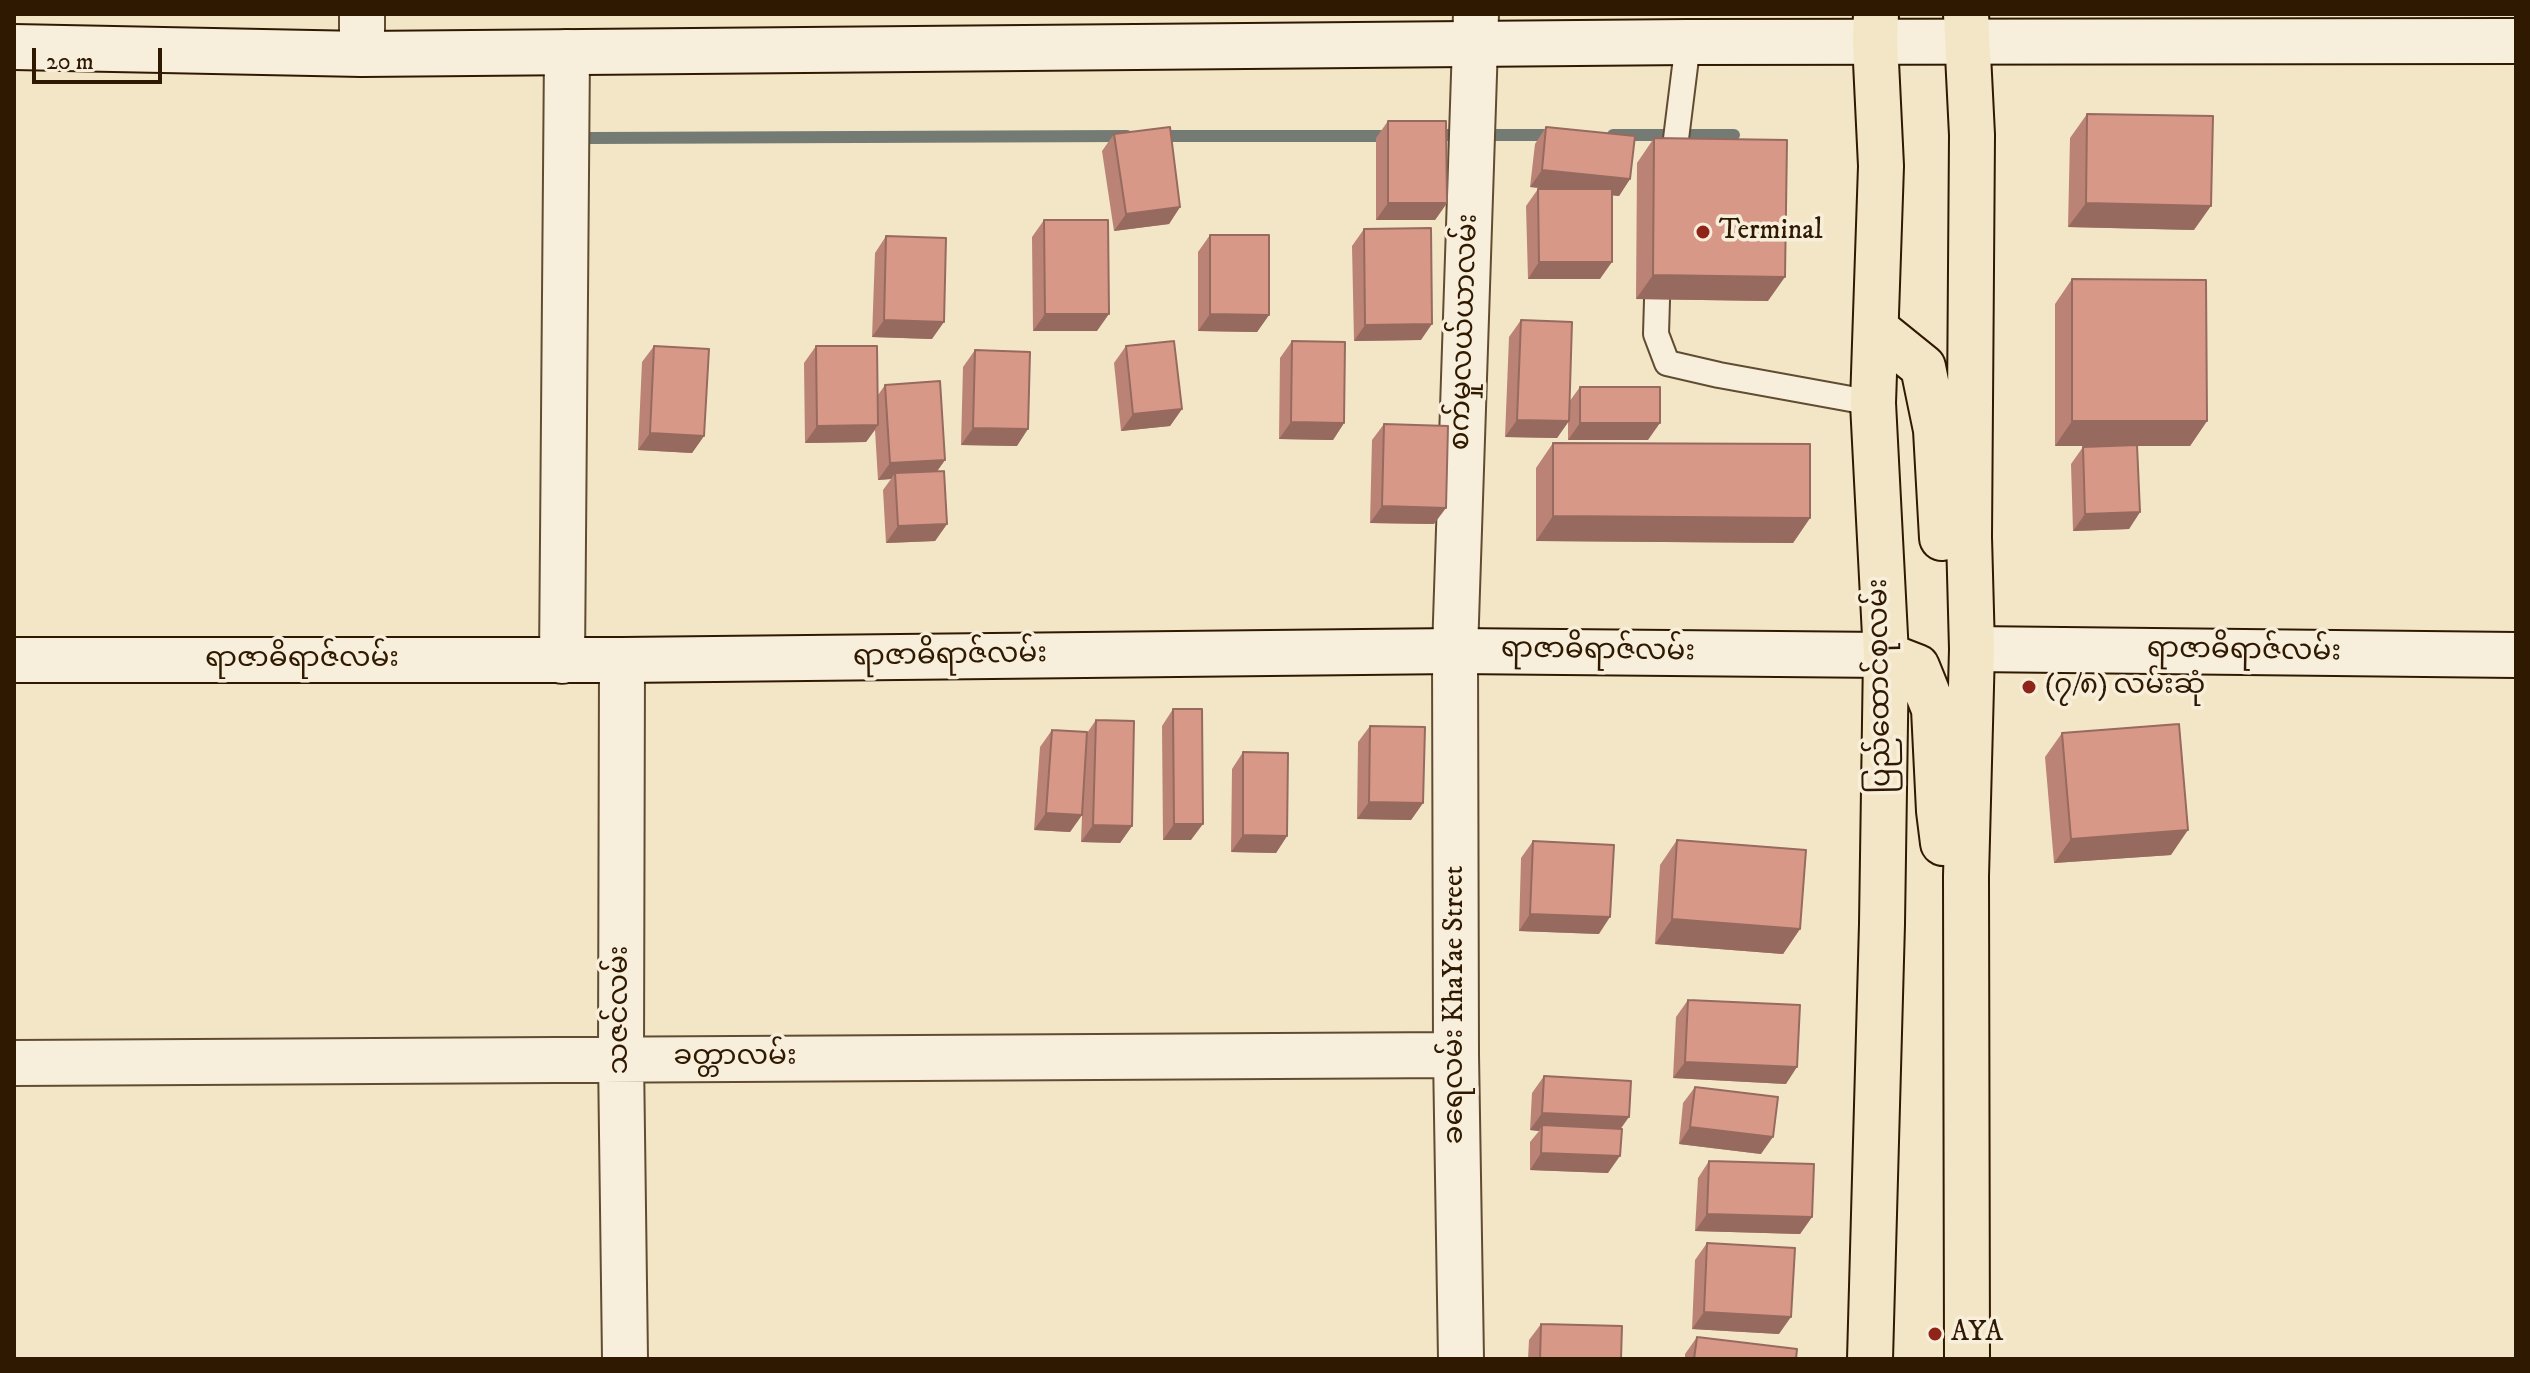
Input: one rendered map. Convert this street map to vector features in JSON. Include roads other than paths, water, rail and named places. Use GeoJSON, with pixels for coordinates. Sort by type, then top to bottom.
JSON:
{"type":"FeatureCollection","features":[{"type":"Feature","properties":{"kind":"main road","name":"ပြည်ထောင်စုလမ်း"},"geometry":{"type":"LineString","coordinates":[[1870,1359],[1886,655],[1873,403],[1881,166],[1876,28]]}},
{"type":"Feature","properties":{"kind":"main road"},"geometry":{"type":"LineString","coordinates":[[1967,29],[1972,135],[1969,537],[1972,649],[1966,876],[1967,1359]]}},
{"type":"Feature","properties":{"kind":"main road"},"geometry":{"type":"LineString","coordinates":[[1876,329],[1923,367],[1936,430],[1944,587],[1953,621],[1972,649]]}},
{"type":"Feature","properties":{"kind":"main road"},"geometry":{"type":"LineString","coordinates":[[1886,655],[1917,667],[1934,709],[1943,843],[1966,876]]}},
{"type":"Feature","properties":{"kind":"street"},"geometry":{"type":"LineString","coordinates":[[14,47],[362,34],[567,52],[1476,30],[1688,42],[1876,28],[2516,41]]}},
{"type":"Feature","properties":{"kind":"street","name":"စက်မှုလယ်ယာလမ်း"},"geometry":{"type":"LineString","coordinates":[[1455,651],[1476,30]]}},
{"type":"Feature","properties":{"kind":"street"},"geometry":{"type":"LineString","coordinates":[[562,661],[567,52]]}},
{"type":"Feature","properties":{"kind":"street","name":"ရာဇာဓိရာဇ်လမ်း"},"geometry":{"type":"LineString","coordinates":[[1972,649],[2516,655]]}},
{"type":"Feature","properties":{"kind":"street","name":"ရာဇာဓိရာဇ်လမ်း"},"geometry":{"type":"LineString","coordinates":[[14,660],[562,661],[1455,651],[1886,655]]}},
{"type":"Feature","properties":{"kind":"street","name":"ခရေလမ်း KhaYae Street"},"geometry":{"type":"LineString","coordinates":[[1455,651],[1456,1055],[1461,1359]]}},
{"type":"Feature","properties":{"kind":"street","name":"သဇင်လမ်း"},"geometry":{"type":"LineString","coordinates":[[622,660],[621,1058],[625,1359]]}},
{"type":"Feature","properties":{"kind":"street","name":"ခတ္တာလမ်း"},"geometry":{"type":"LineString","coordinates":[[14,1063],[1456,1055]]}},
{"type":"Feature","properties":{"kind":"lane"},"geometry":{"type":"LineString","coordinates":[[1673,163],[1688,42]]}},
{"type":"Feature","properties":{"kind":"lane"},"geometry":{"type":"LineString","coordinates":[[1657,300],[1656,334],[1667,363],[1873,403]]}},
{"type":"Feature","properties":{"kind":"waterway"},"geometry":{"type":"LineString","coordinates":[[1429,135],[1555,135]]}},
{"type":"Feature","properties":{"kind":"waterway"},"geometry":{"type":"LineString","coordinates":[[1613,135],[1734,135]]}},
{"type":"Feature","properties":{"kind":"waterway"},"geometry":{"type":"LineString","coordinates":[[589,138],[1127,136]]}},
{"type":"Feature","properties":{"kind":"waterway"},"geometry":{"type":"LineString","coordinates":[[1157,136],[1391,136]]}},
{"type":"Feature","properties":{"kind":"place","name":"Terminal"},"geometry":{"type":"Point","coordinates":[1703,232]}},
{"type":"Feature","properties":{"kind":"place","name":"(၇/၈) လမ်းဆုံ"},"geometry":{"type":"Point","coordinates":[2029,687]}},
{"type":"Feature","properties":{"kind":"place","name":"AYA"},"geometry":{"type":"Point","coordinates":[1935,1334]}}]}
